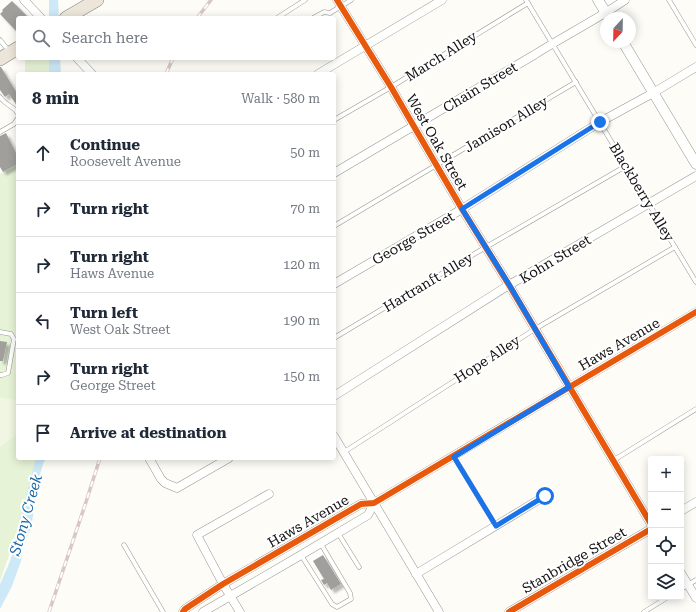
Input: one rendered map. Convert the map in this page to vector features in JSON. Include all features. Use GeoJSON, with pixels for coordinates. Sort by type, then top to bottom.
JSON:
{"type":"FeatureCollection","features":[{"type":"Feature","properties":{"kind":"highway"},"geometry":{"type":"LineString","coordinates":[[69,16],[97,0]]}},
{"type":"Feature","properties":{"kind":"street"},"geometry":{"type":"LineString","coordinates":[[321,72],[442,0]]}},
{"type":"Feature","properties":{"kind":"street"},"geometry":{"type":"LineString","coordinates":[[598,0],[605,12]]}},
{"type":"Feature","properties":{"kind":"street","name":"Chain Street"},"geometry":{"type":"LineString","coordinates":[[612,12],[626,0]]}},
{"type":"Feature","properties":{"kind":"street"},"geometry":{"type":"LineString","coordinates":[[26,1],[40,16]]}},
{"type":"Feature","properties":{"kind":"street","name":"West Oak Street"},"geometry":{"type":"LineString","coordinates":[[339,3],[391,87],[462,209],[510,286],[648,519]]}},
{"type":"Feature","properties":{"kind":"street","name":"Chain Street"},"geometry":{"type":"LineString","coordinates":[[336,172],[552,44],[600,20]]}},
{"type":"Feature","properties":{"kind":"street"},"geometry":{"type":"LineString","coordinates":[[627,48],[696,164]]}},
{"type":"Feature","properties":{"kind":"street"},"geometry":{"type":"LineString","coordinates":[[80,60],[90,72]]}},
{"type":"Feature","properties":{"kind":"street","name":"George Street"},"geometry":{"type":"LineString","coordinates":[[336,283],[462,209],[600,122],[696,67]]}},
{"type":"Feature","properties":{"kind":"street","name":"Kohn Street"},"geometry":{"type":"LineString","coordinates":[[336,395],[510,286],[696,176]]}},
{"type":"Feature","properties":{"kind":"street","name":"Haws Avenue"},"geometry":{"type":"LineString","coordinates":[[183,612],[185,609],[224,584],[302,538],[361,504],[374,503],[454,457],[696,312]]}},
{"type":"Feature","properties":{"kind":"street"},"geometry":{"type":"LineString","coordinates":[[336,439],[439,612]]}},
{"type":"Feature","properties":{"kind":"street"},"geometry":{"type":"LineString","coordinates":[[150,460],[161,479],[165,483],[177,488],[226,460]]}},
{"type":"Feature","properties":{"kind":"street"},"geometry":{"type":"LineString","coordinates":[[240,612],[197,535],[268,494]]}},
{"type":"Feature","properties":{"kind":"street"},"geometry":{"type":"LineString","coordinates":[[416,574],[545,496]]}},
{"type":"Feature","properties":{"kind":"street"},"geometry":{"type":"LineString","coordinates":[[684,509],[696,502]]}},
{"type":"Feature","properties":{"kind":"street","name":"Haws Avenue"},"geometry":{"type":"LineString","coordinates":[[202,612],[321,544],[368,515],[374,503]]}},
{"type":"Feature","properties":{"kind":"street","name":"Stanbridge Street"},"geometry":{"type":"LineString","coordinates":[[509,612],[648,531]]}},
{"type":"Feature","properties":{"kind":"street"},"geometry":{"type":"LineString","coordinates":[[302,538],[309,550]]}},
{"type":"Feature","properties":{"kind":"street"},"geometry":{"type":"LineString","coordinates":[[685,587],[696,598]]}},
{"type":"Feature","properties":{"kind":"lane"},"geometry":{"type":"LineString","coordinates":[[280,16],[306,0]]}},
{"type":"Feature","properties":{"kind":"lane"},"geometry":{"type":"LineString","coordinates":[[317,16],[324,12],[330,13],[339,3],[351,0]]}},
{"type":"Feature","properties":{"kind":"lane"},"geometry":{"type":"LineString","coordinates":[[670,0],[696,45]]}},
{"type":"Feature","properties":{"kind":"lane","name":"Blackberry Alley"},"geometry":{"type":"LineString","coordinates":[[527,2],[696,282]]}},
{"type":"Feature","properties":{"kind":"lane","name":"March Alley"},"geometry":{"type":"LineString","coordinates":[[336,119],[391,87],[527,2]]}},
{"type":"Feature","properties":{"kind":"lane"},"geometry":{"type":"LineString","coordinates":[[0,40],[10,53]]}},
{"type":"Feature","properties":{"kind":"lane","name":"Jamison Alley"},"geometry":{"type":"LineString","coordinates":[[336,225],[576,82]]}},
{"type":"Feature","properties":{"kind":"lane"},"geometry":{"type":"LineString","coordinates":[[0,97],[2,103],[16,110]]}},
{"type":"Feature","properties":{"kind":"lane"},"geometry":{"type":"LineString","coordinates":[[0,132],[14,124],[16,121]]}},
{"type":"Feature","properties":{"kind":"lane","name":"Hartranft Alley"},"geometry":{"type":"LineString","coordinates":[[336,337],[486,247],[626,166]]}},
{"type":"Feature","properties":{"kind":"lane","name":"Hope Alley"},"geometry":{"type":"LineString","coordinates":[[344,452],[535,329],[675,247]]}},
{"type":"Feature","properties":{"kind":"lane"},"geometry":{"type":"LineString","coordinates":[[0,332],[11,334],[14,339],[8,373],[0,375]]}},
{"type":"Feature","properties":{"kind":"lane"},"geometry":{"type":"LineString","coordinates":[[614,460],[696,409]]}},
{"type":"Feature","properties":{"kind":"lane"},"geometry":{"type":"LineString","coordinates":[[454,457],[496,526]]}},
{"type":"Feature","properties":{"kind":"lane"},"geometry":{"type":"LineString","coordinates":[[338,533],[359,567]]}},
{"type":"Feature","properties":{"kind":"lane"},"geometry":{"type":"LineString","coordinates":[[301,555],[332,604],[337,607],[351,599],[350,593],[321,544]]}},
{"type":"Feature","properties":{"kind":"lane"},"geometry":{"type":"LineString","coordinates":[[124,545],[163,612]]}},
{"type":"Feature","properties":{"kind":"lane"},"geometry":{"type":"LineString","coordinates":[[685,587],[696,580]]}},
{"type":"Feature","properties":{"kind":"lane"},"geometry":{"type":"LineString","coordinates":[[644,612],[663,600]]}},
{"type":"Feature","properties":{"kind":"green space"},"geometry":{"type":"Polygon","coordinates":[[[25,60],[51,60],[50,72],[25,72],[25,60]]]}},
{"type":"Feature","properties":{"kind":"green space"},"geometry":{"type":"Polygon","coordinates":[[[16,165],[16,460],[40,460],[36,478],[0,581],[0,174],[16,165]]]}},
{"type":"Feature","properties":{"kind":"green space"},"geometry":{"type":"Polygon","coordinates":[[[0,397],[16,401],[16,435],[0,447],[0,397]]]}},
{"type":"Feature","properties":{"kind":"water"},"geometry":{"type":"Polygon","coordinates":[[[49,0],[58,0],[59,16],[49,16],[49,0]]]}},
{"type":"Feature","properties":{"kind":"water"},"geometry":{"type":"Polygon","coordinates":[[[49,60],[60,60],[61,72],[49,72],[49,60]]]}},
{"type":"Feature","properties":{"kind":"water","name":"Stony Creek"},"geometry":{"type":"Polygon","coordinates":[[[35,460],[45,460],[39,478],[31,528],[23,546],[21,561],[12,586],[0,609],[0,584],[13,553],[19,523],[35,460]]]}},
{"type":"Feature","properties":{"kind":"building"},"geometry":{"type":"Polygon","coordinates":[[[12,1],[27,16],[16,16],[16,31],[0,14],[3,11],[2,10],[12,1]]]}},
{"type":"Feature","properties":{"kind":"building"},"geometry":{"type":"Polygon","coordinates":[[[1,67],[16,92],[16,104],[9,94],[5,97],[0,90],[1,67]]]}},
{"type":"Feature","properties":{"kind":"building"},"geometry":{"type":"Polygon","coordinates":[[[6,133],[16,153],[16,165],[3,172],[0,167],[0,136],[6,133]]]}},
{"type":"Feature","properties":{"kind":"building"},"geometry":{"type":"Polygon","coordinates":[[[0,341],[7,342],[3,361],[0,361],[0,341]]]}},
{"type":"Feature","properties":{"kind":"building"},"geometry":{"type":"Polygon","coordinates":[[[323,555],[341,584],[331,590],[327,583],[324,585],[321,580],[324,579],[313,561],[323,555]]]}},
{"type":"Feature","properties":{"kind":"railway"},"geometry":{"type":"LineString","coordinates":[[199,16],[211,0]]}},
{"type":"Feature","properties":{"kind":"railway"},"geometry":{"type":"LineString","coordinates":[[167,72],[172,60]]}},
{"type":"Feature","properties":{"kind":"railway"},"geometry":{"type":"LineString","coordinates":[[49,612],[99,460]]}},
{"type":"Feature","properties":{"kind":"cycle path"},"geometry":{"type":"LineString","coordinates":[[337,0],[391,87],[462,209],[648,519]]}},
{"type":"Feature","properties":{"kind":"cycle path"},"geometry":{"type":"LineString","coordinates":[[183,612],[185,609],[223,584],[361,504],[374,503],[696,312]]}},
{"type":"Feature","properties":{"kind":"cycle path"},"geometry":{"type":"LineString","coordinates":[[509,612],[648,531]]}},
{"type":"Feature","properties":{"kind":"route"},"geometry":{"type":"LineString","coordinates":[[545,496],[496,526],[454,457],[569,387],[510,286],[462,209],[600,122]]}}]}
